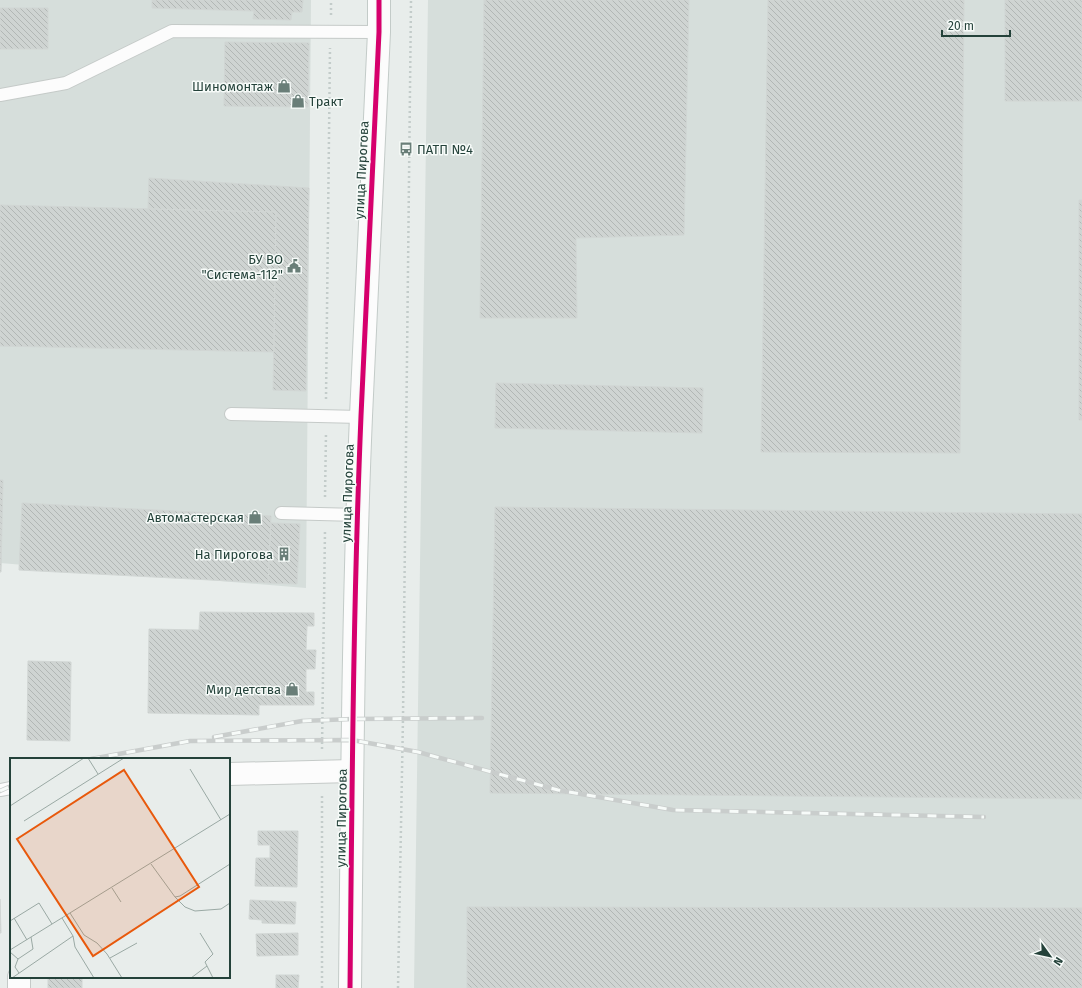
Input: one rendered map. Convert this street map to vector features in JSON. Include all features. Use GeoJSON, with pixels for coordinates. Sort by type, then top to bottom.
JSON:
{"type":"FeatureCollection","features":[{"type":"Feature","properties":{"kind":"street","name":"улица Пирогова"},"geometry":{"type":"LineString","coordinates":[[350,988],[352,771],[358,515],[361,417],[379,32],[379,0]]}},
{"type":"Feature","properties":{"kind":"street"},"geometry":{"type":"LineString","coordinates":[[230,774],[352,771]]}},
{"type":"Feature","properties":{"kind":"lane"},"geometry":{"type":"LineString","coordinates":[[0,95],[66,83],[172,31],[379,32]]}},
{"type":"Feature","properties":{"kind":"lane"},"geometry":{"type":"LineString","coordinates":[[231,414],[361,417]]}},
{"type":"Feature","properties":{"kind":"lane"},"geometry":{"type":"LineString","coordinates":[[281,513],[358,515]]}},
{"type":"Feature","properties":{"kind":"lane"},"geometry":{"type":"LineString","coordinates":[[0,790],[10,788]]}},
{"type":"Feature","properties":{"kind":"path"},"geometry":{"type":"LineString","coordinates":[[322,988],[322,772],[331,0]]}},
{"type":"Feature","properties":{"kind":"path"},"geometry":{"type":"LineString","coordinates":[[398,988],[403,718],[411,0]]}},
{"type":"Feature","properties":{"kind":"shaded area"},"geometry":{"type":"Polygon","coordinates":[[[0,0],[311,0],[306,588],[0,563],[0,0]]]}},
{"type":"Feature","properties":{"kind":"shaded area"},"geometry":{"type":"Polygon","coordinates":[[[428,0],[1082,0],[1082,988],[414,988],[428,0]]]}},
{"type":"Feature","properties":{"kind":"building"},"geometry":{"type":"Polygon","coordinates":[[[152,0],[303,0],[302,12],[292,12],[291,20],[253,19],[254,11],[152,8],[152,0]]]}},
{"type":"Feature","properties":{"kind":"building"},"geometry":{"type":"Polygon","coordinates":[[[484,0],[689,0],[684,235],[576,238],[577,318],[480,318],[484,0]]]}},
{"type":"Feature","properties":{"kind":"building"},"geometry":{"type":"Polygon","coordinates":[[[768,0],[964,0],[960,453],[761,452],[768,0]]]}},
{"type":"Feature","properties":{"kind":"building"},"geometry":{"type":"Polygon","coordinates":[[[1005,0],[1082,0],[1082,101],[1005,101],[1005,0]]]}},
{"type":"Feature","properties":{"kind":"building"},"geometry":{"type":"Polygon","coordinates":[[[0,8],[48,8],[48,49],[0,49],[0,8]]]}},
{"type":"Feature","properties":{"kind":"building"},"geometry":{"type":"Polygon","coordinates":[[[225,42],[309,43],[308,107],[224,106],[225,42]]]}},
{"type":"Feature","properties":{"kind":"building"},"geometry":{"type":"Polygon","coordinates":[[[149,178],[309,188],[306,391],[273,390],[276,212],[148,209],[149,178]]]}},
{"type":"Feature","properties":{"kind":"building"},"geometry":{"type":"Polygon","coordinates":[[[1079,200],[1082,200],[1082,420],[1079,420],[1079,200]]]}},
{"type":"Feature","properties":{"kind":"building"},"geometry":{"type":"Polygon","coordinates":[[[0,205],[276,212],[274,352],[0,346],[0,205]]]}},
{"type":"Feature","properties":{"kind":"building"},"geometry":{"type":"Polygon","coordinates":[[[496,383],[703,388],[702,433],[495,428],[496,383]]]}},
{"type":"Feature","properties":{"kind":"building"},"geometry":{"type":"Polygon","coordinates":[[[0,480],[3,480],[1,572],[0,572],[0,480]]]}},
{"type":"Feature","properties":{"kind":"building"},"geometry":{"type":"Polygon","coordinates":[[[22,503],[271,516],[268,583],[19,570],[22,503]]]}},
{"type":"Feature","properties":{"kind":"building"},"geometry":{"type":"Polygon","coordinates":[[[495,507],[1082,514],[1082,799],[490,793],[495,507]]]}},
{"type":"Feature","properties":{"kind":"building","name":"На Пирогова"},"geometry":{"type":"Polygon","coordinates":[[[271,523],[300,524],[297,584],[268,583],[271,523]]]}},
{"type":"Feature","properties":{"kind":"building"},"geometry":{"type":"Polygon","coordinates":[[[200,612],[314,613],[314,626],[307,626],[306,650],[316,650],[315,669],[306,669],[306,692],[314,692],[314,705],[259,705],[259,715],[148,713],[149,629],[199,630],[200,612]]]}},
{"type":"Feature","properties":{"kind":"building"},"geometry":{"type":"Polygon","coordinates":[[[28,661],[71,662],[70,741],[27,740],[28,661]]]}},
{"type":"Feature","properties":{"kind":"building"},"geometry":{"type":"Polygon","coordinates":[[[258,831],[298,831],[297,887],[255,886],[256,858],[270,858],[270,845],[258,845],[258,831]]]}},
{"type":"Feature","properties":{"kind":"building"},"geometry":{"type":"Polygon","coordinates":[[[0,899],[1,933],[0,933],[0,899]]]}},
{"type":"Feature","properties":{"kind":"building"},"geometry":{"type":"Polygon","coordinates":[[[250,900],[296,902],[295,924],[262,923],[262,920],[249,919],[250,900]]]}},
{"type":"Feature","properties":{"kind":"building"},"geometry":{"type":"Polygon","coordinates":[[[467,907],[1082,908],[1082,988],[467,988],[467,907]]]}},
{"type":"Feature","properties":{"kind":"building"},"geometry":{"type":"Polygon","coordinates":[[[298,933],[298,955],[257,956],[256,934],[298,933]]]}},
{"type":"Feature","properties":{"kind":"building"},"geometry":{"type":"Polygon","coordinates":[[[276,975],[299,975],[298,988],[276,988],[276,975]]]}},
{"type":"Feature","properties":{"kind":"building"},"geometry":{"type":"Polygon","coordinates":[[[48,978],[82,978],[82,988],[48,988],[48,978]]]}},
{"type":"Feature","properties":{"kind":"railway"},"geometry":{"type":"LineString","coordinates":[[214,737],[302,721],[482,718]]}},
{"type":"Feature","properties":{"kind":"railway"},"geometry":{"type":"LineString","coordinates":[[96,758],[190,741],[352,740],[418,752],[558,790],[673,810],[984,817]]}},
{"type":"Feature","properties":{"kind":"railway"},"geometry":{"type":"LineString","coordinates":[[0,791],[10,786]]}},
{"type":"Feature","properties":{"kind":"cycle path"},"geometry":{"type":"LineString","coordinates":[[350,988],[353,702],[358,488],[379,32],[379,0]]}},
{"type":"Feature","properties":{"kind":"place","name":"Шиномонтаж"},"geometry":{"type":"Point","coordinates":[284,86]}},
{"type":"Feature","properties":{"kind":"place","name":"Тракт"},"geometry":{"type":"Point","coordinates":[298,101]}},
{"type":"Feature","properties":{"kind":"place","name":"ПАТП №4"},"geometry":{"type":"Point","coordinates":[406,149]}},
{"type":"Feature","properties":{"kind":"place","name":"БУ ВО \"Система-112\""},"geometry":{"type":"Point","coordinates":[294,266]}},
{"type":"Feature","properties":{"kind":"place","name":"Автомастерская"},"geometry":{"type":"Point","coordinates":[255,517]}},
{"type":"Feature","properties":{"kind":"place","name":"На Пирогова"},"geometry":{"type":"Point","coordinates":[284,554]}},
{"type":"Feature","properties":{"kind":"place","name":"Мир детства"},"geometry":{"type":"Point","coordinates":[292,689]}}]}
